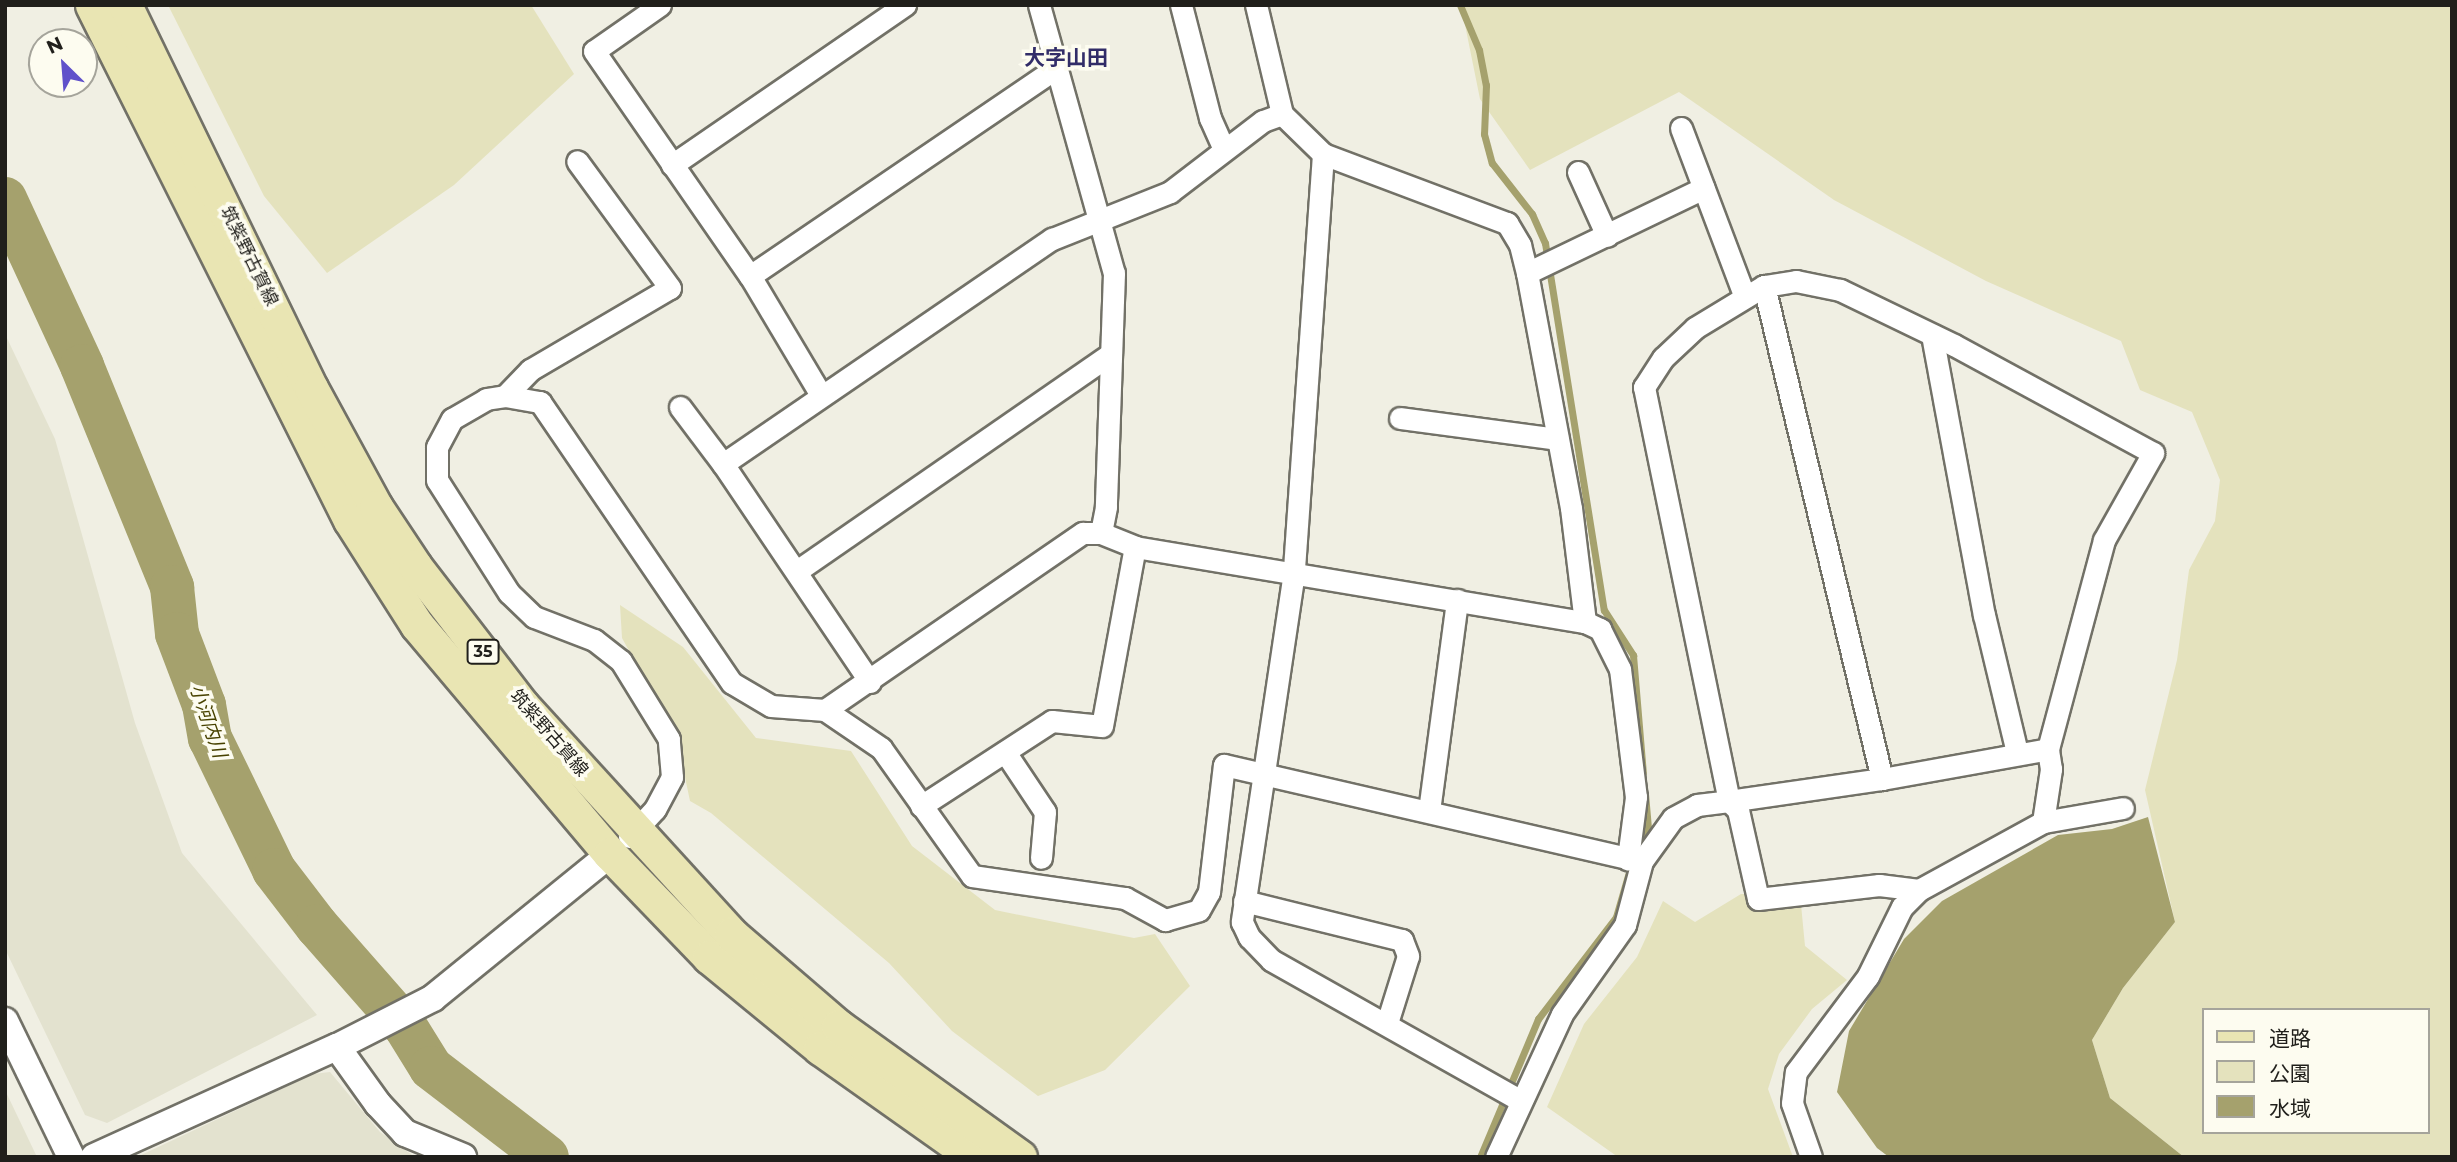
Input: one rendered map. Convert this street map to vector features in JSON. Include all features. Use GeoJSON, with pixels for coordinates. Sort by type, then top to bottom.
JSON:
{"type":"FeatureCollection","features":[{"type":"Feature","properties":{"kind":"main road","name":"筑紫野古賀線"},"geometry":{"type":"LineString","coordinates":[[92,5],[378,567],[490,717],[610,854],[709,957],[820,1048],[974,1157]]}},
{"type":"Feature","properties":{"kind":"main road","name":"筑紫野古賀線"},"geometry":{"type":"LineString","coordinates":[[125,5],[312,388],[376,507],[415,566],[523,706],[634,832],[731,934],[838,1026],[1020,1157]]}},
{"type":"Feature","properties":{"kind":"street"},"geometry":{"type":"LineString","coordinates":[[660,5],[594,51],[750,276],[821,395]]}},
{"type":"Feature","properties":{"kind":"street"},"geometry":{"type":"LineString","coordinates":[[672,165],[905,5]]}},
{"type":"Feature","properties":{"kind":"street"},"geometry":{"type":"LineString","coordinates":[[1039,5],[1114,273],[1106,507],[1101,533]]}},
{"type":"Feature","properties":{"kind":"street"},"geometry":{"type":"LineString","coordinates":[[1181,5],[1210,118],[1224,149]]}},
{"type":"Feature","properties":{"kind":"street"},"geometry":{"type":"LineString","coordinates":[[1256,5],[1282,114],[1323,154],[1507,223],[1520,245],[1558,439],[1585,622]]}},
{"type":"Feature","properties":{"kind":"street"},"geometry":{"type":"LineString","coordinates":[[750,276],[1056,68]]}},
{"type":"Feature","properties":{"kind":"street"},"geometry":{"type":"LineString","coordinates":[[723,464],[1052,239],[1170,192],[1224,149],[1282,114]]}},
{"type":"Feature","properties":{"kind":"street"},"geometry":{"type":"LineString","coordinates":[[1681,128],[1704,188],[1754,290],[1882,779]]}},
{"type":"Feature","properties":{"kind":"street"},"geometry":{"type":"LineString","coordinates":[[1323,154],[1294,572],[1262,771],[1242,922],[1249,937],[1271,960],[1387,1023],[1521,1101]]}},
{"type":"Feature","properties":{"kind":"street"},"geometry":{"type":"LineString","coordinates":[[505,396],[530,370],[670,288],[577,162]]}},
{"type":"Feature","properties":{"kind":"street"},"geometry":{"type":"LineString","coordinates":[[1578,172],[1607,236]]}},
{"type":"Feature","properties":{"kind":"street"},"geometry":{"type":"LineString","coordinates":[[1527,273],[1704,188]]}},
{"type":"Feature","properties":{"kind":"street"},"geometry":{"type":"LineString","coordinates":[[1919,890],[1879,885],[1758,899],[1738,810],[1729,801],[1644,387],[1663,358],[1695,328],[1754,290],[1796,281],[1840,290],[1932,335],[2153,453],[2104,540],[2048,749],[2051,769],[2043,821]]}},
{"type":"Feature","properties":{"kind":"street"},"geometry":{"type":"LineString","coordinates":[[1932,335],[1984,615],[2017,752]]}},
{"type":"Feature","properties":{"kind":"street"},"geometry":{"type":"LineString","coordinates":[[797,571],[1110,355]]}},
{"type":"Feature","properties":{"kind":"street"},"geometry":{"type":"LineString","coordinates":[[94,1157],[347,1043],[433,998],[634,832],[655,809],[672,777],[669,739],[621,660],[594,640],[534,617],[509,593],[438,480],[437,447],[452,419],[486,399],[505,396],[540,402],[559,425],[732,683],[771,706],[825,710],[881,748],[972,876],[1125,898],[1165,920],[1178,920],[1199,910],[1209,892],[1224,765],[1262,771],[1635,860]]}},
{"type":"Feature","properties":{"kind":"street"},"geometry":{"type":"LineString","coordinates":[[680,407],[797,571],[870,682]]}},
{"type":"Feature","properties":{"kind":"street"},"geometry":{"type":"LineString","coordinates":[[1400,418],[1558,439]]}},
{"type":"Feature","properties":{"kind":"street"},"geometry":{"type":"LineString","coordinates":[[825,710],[870,682],[1083,533],[1101,533],[1135,547],[1585,622],[1600,629],[1620,669],[1636,797],[1635,860],[1625,925],[1562,1014],[1496,1157]]}},
{"type":"Feature","properties":{"kind":"street"},"geometry":{"type":"LineString","coordinates":[[921,806],[1052,721],[1102,726],[1135,547]]}},
{"type":"Feature","properties":{"kind":"street"},"geometry":{"type":"LineString","coordinates":[[1429,811],[1457,600]]}},
{"type":"Feature","properties":{"kind":"street"},"geometry":{"type":"LineString","coordinates":[[1635,860],[1673,818],[1697,805],[1882,779],[2017,752],[2048,749]]}},
{"type":"Feature","properties":{"kind":"street"},"geometry":{"type":"LineString","coordinates":[[1005,752],[1045,812],[1041,858]]}},
{"type":"Feature","properties":{"kind":"street"},"geometry":{"type":"LineString","coordinates":[[1811,1157],[1792,1103],[1796,1072],[1868,975],[1902,907],[1919,890],[2043,821],[2123,807]]}},
{"type":"Feature","properties":{"kind":"street"},"geometry":{"type":"LineString","coordinates":[[1244,901],[1402,940],[1408,956],[1387,1023]]}},
{"type":"Feature","properties":{"kind":"street"},"geometry":{"type":"LineString","coordinates":[[5,1021],[71,1157]]}},
{"type":"Feature","properties":{"kind":"street"},"geometry":{"type":"LineString","coordinates":[[347,1043],[378,1104],[405,1133],[463,1157]]}},
{"type":"Feature","properties":{"kind":"shaded area"},"geometry":{"type":"Polygon","coordinates":[[[5,334],[55,439],[135,723],[182,853],[317,1015],[107,1123],[85,1115],[5,949],[5,334]]]}},
{"type":"Feature","properties":{"kind":"shaded area"},"geometry":{"type":"Polygon","coordinates":[[[330,1072],[380,1132],[415,1157],[137,1157],[313,1074],[330,1072]]]}},
{"type":"Feature","properties":{"kind":"shaded area"},"geometry":{"type":"Polygon","coordinates":[[[5,1090],[37,1157],[5,1157],[5,1090]]]}},
{"type":"Feature","properties":{"kind":"green space"},"geometry":{"type":"Polygon","coordinates":[[[168,5],[531,5],[574,74],[454,185],[327,273],[264,196],[168,5]]]}},
{"type":"Feature","properties":{"kind":"green space"},"geometry":{"type":"Polygon","coordinates":[[[1461,5],[2452,5],[2452,1157],[2184,1157],[2110,1098],[2092,1040],[2123,988],[2175,922],[2145,790],[2177,660],[2189,570],[2215,521],[2220,480],[2192,412],[2140,390],[2121,341],[1986,281],[1834,200],[1679,92],[1530,170],[1480,99],[1461,5]]]}},
{"type":"Feature","properties":{"kind":"green space"},"geometry":{"type":"Polygon","coordinates":[[[620,605],[683,647],[756,738],[851,751],[912,846],[995,910],[1134,938],[1155,934],[1190,986],[1105,1070],[1038,1096],[952,1031],[889,963],[711,813],[690,801],[677,739],[622,638],[620,605]]]}},
{"type":"Feature","properties":{"kind":"green space"},"geometry":{"type":"Polygon","coordinates":[[[1741,894],[1800,894],[1805,946],[1847,980],[1812,1009],[1779,1054],[1768,1089],[1793,1157],[1618,1157],[1547,1107],[1584,1024],[1637,957],[1663,901],[1695,922],[1741,894]]]}},
{"type":"Feature","properties":{"kind":"water"},"geometry":{"type":"Polygon","coordinates":[[[2148,817],[2175,922],[2123,988],[2092,1040],[2110,1098],[2184,1157],[1889,1157],[1877,1148],[1837,1092],[1849,1031],[1904,939],[1942,901],[2058,835],[2112,829],[2148,817]]]}},
{"type":"Feature","properties":{"kind":"waterway"},"geometry":{"type":"LineString","coordinates":[[1460,5],[1479,50],[1486,85],[1484,134],[1492,163],[1532,214],[1545,243],[1604,610],[1633,655],[1643,773]]}},
{"type":"Feature","properties":{"kind":"waterway","name":"小河内川"},"geometry":{"type":"LineString","coordinates":[[5,199],[82,366],[172,587],[177,634],[204,705],[210,738],[274,870],[317,926],[405,1026],[431,1068],[547,1157]]}},
{"type":"Feature","properties":{"kind":"waterway"},"geometry":{"type":"LineString","coordinates":[[1638,851],[1648,828],[1645,795]]}},
{"type":"Feature","properties":{"kind":"waterway"},"geometry":{"type":"LineString","coordinates":[[1480,1157],[1538,1019],[1616,917],[1631,865]]}},
{"type":"Feature","properties":{"kind":"district","name":"大字山田"},"geometry":{"type":"Point","coordinates":[1066,58]}}]}
